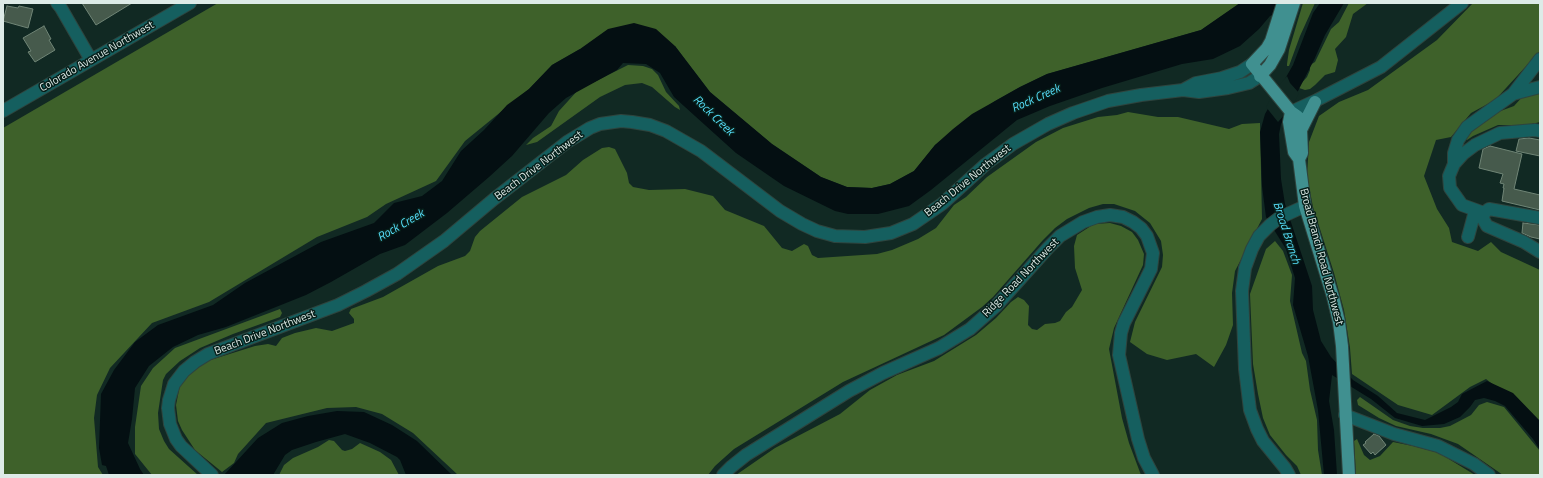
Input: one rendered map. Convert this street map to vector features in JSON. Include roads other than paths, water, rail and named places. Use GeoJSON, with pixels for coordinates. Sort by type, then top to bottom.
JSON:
{"type":"FeatureCollection","features":[{"type":"Feature","properties":{"kind":"main road","name":"Beach Drive Northwest"},"geometry":{"type":"LineString","coordinates":[[1252,64],[1268,48],[1283,3]]}},
{"type":"Feature","properties":{"kind":"main road","name":"Beach Drive Northwest"},"geometry":{"type":"LineString","coordinates":[[1260,76],[1270,65],[1284,38],[1294,3]]}},
{"type":"Feature","properties":{"kind":"main road","name":"Broad Branch Road Northwest"},"geometry":{"type":"LineString","coordinates":[[1252,64],[1260,76],[1298,117],[1301,130],[1302,153],[1299,159]]}},
{"type":"Feature","properties":{"kind":"main road"},"geometry":{"type":"LineString","coordinates":[[1301,130],[1315,102]]}},
{"type":"Feature","properties":{"kind":"main road","name":"Broad Branch Road Northwest"},"geometry":{"type":"LineString","coordinates":[[1290,110],[1289,122],[1294,152],[1299,159],[1305,206],[1335,304],[1340,333],[1349,475]]}},
{"type":"Feature","properties":{"kind":"street"},"geometry":{"type":"LineString","coordinates":[[57,3],[91,60]]}},
{"type":"Feature","properties":{"kind":"street","name":"Colorado Avenue Northwest"},"geometry":{"type":"LineString","coordinates":[[3,111],[190,3]]}},
{"type":"Feature","properties":{"kind":"street"},"geometry":{"type":"LineString","coordinates":[[1290,110],[1315,102],[1381,67],[1462,3]]}},
{"type":"Feature","properties":{"kind":"street"},"geometry":{"type":"LineString","coordinates":[[1540,60],[1513,94],[1467,127],[1458,140],[1454,153],[1454,164],[1450,176],[1450,188],[1462,205],[1479,212],[1487,226],[1524,242],[1540,252]]}},
{"type":"Feature","properties":{"kind":"street","name":"Beach Drive Northwest"},"geometry":{"type":"LineString","coordinates":[[1183,90],[1196,83],[1240,72],[1252,64]]}},
{"type":"Feature","properties":{"kind":"street","name":"Beach Drive Northwest"},"geometry":{"type":"LineString","coordinates":[[210,474],[181,446],[176,439],[170,424],[168,408],[170,396],[174,384],[184,371],[208,354],[338,305],[397,274],[444,242],[494,199],[555,151],[590,128],[600,124],[621,121],[641,123],[658,127],[701,151],[780,211],[802,224],[817,231],[835,236],[865,237],[891,233],[917,222],[939,207],[986,164],[1006,149],[1034,131],[1060,119],[1115,99],[1141,94],[1183,90],[1199,92],[1228,88],[1249,83],[1260,76]]}},
{"type":"Feature","properties":{"kind":"street"},"geometry":{"type":"LineString","coordinates":[[1513,94],[1540,88]]}},
{"type":"Feature","properties":{"kind":"street"},"geometry":{"type":"LineString","coordinates":[[1454,164],[1463,154],[1475,145],[1500,133],[1535,130],[1540,131]]}},
{"type":"Feature","properties":{"kind":"street"},"geometry":{"type":"LineString","coordinates":[[1289,475],[1285,468],[1266,446],[1258,433],[1249,406],[1245,369],[1242,291],[1248,258],[1255,242],[1270,225],[1290,212],[1305,206]]}},
{"type":"Feature","properties":{"kind":"street"},"geometry":{"type":"LineString","coordinates":[[1468,237],[1479,212],[1489,209],[1540,218]]}},
{"type":"Feature","properties":{"kind":"street","name":"Ridge Road Northwest"},"geometry":{"type":"LineString","coordinates":[[723,475],[731,466],[746,455],[849,392],[889,370],[935,350],[970,329],[996,306],[1060,236],[1083,222],[1101,216],[1110,215],[1123,217],[1141,228],[1147,236],[1153,253],[1151,269],[1124,323],[1121,333],[1119,356],[1139,444],[1153,475]]}},
{"type":"Feature","properties":{"kind":"street"},"geometry":{"type":"LineString","coordinates":[[1345,415],[1394,434],[1438,446],[1474,464],[1489,475]]}},
{"type":"Feature","properties":{"kind":"water","name":"Rock Creek"},"geometry":{"type":"Polygon","coordinates":[[[1240,3],[1299,3],[1270,16],[1259,29],[1240,46],[1213,59],[1182,64],[1102,88],[1050,106],[1017,120],[909,206],[878,214],[848,214],[835,211],[784,186],[736,153],[674,97],[660,73],[646,64],[623,63],[617,70],[566,98],[549,113],[512,156],[489,177],[447,213],[405,245],[380,254],[306,295],[226,327],[198,335],[173,347],[149,366],[135,388],[128,443],[144,475],[109,475],[106,466],[102,465],[99,448],[101,394],[114,370],[135,342],[158,325],[213,305],[245,283],[321,242],[374,223],[394,203],[422,196],[442,181],[461,151],[484,130],[507,105],[529,89],[552,65],[580,49],[608,29],[634,23],[656,29],[675,46],[710,92],[772,144],[821,177],[847,187],[872,188],[890,184],[914,171],[935,145],[953,129],[972,114],[1020,87],[1047,74],[1201,30],[1240,3]]]}},
{"type":"Feature","properties":{"kind":"water","name":"Broad Branch"},"geometry":{"type":"Polygon","coordinates":[[[1320,3],[1344,3],[1325,35],[1314,60],[1281,124],[1279,134],[1281,179],[1285,204],[1312,286],[1313,310],[1321,341],[1331,357],[1353,380],[1378,396],[1397,413],[1425,420],[1451,407],[1458,402],[1462,394],[1487,381],[1513,393],[1540,421],[1540,450],[1533,439],[1505,406],[1495,401],[1484,398],[1475,400],[1460,417],[1444,424],[1422,426],[1395,418],[1371,399],[1332,375],[1329,401],[1334,430],[1337,475],[1324,475],[1318,410],[1308,356],[1293,305],[1295,278],[1286,249],[1266,217],[1262,186],[1260,132],[1265,114],[1293,65],[1313,13],[1320,3]]]}},
{"type":"Feature","properties":{"kind":"water"},"geometry":{"type":"Polygon","coordinates":[[[337,411],[364,412],[392,425],[417,441],[452,475],[406,475],[400,460],[397,457],[370,443],[345,434],[292,450],[285,455],[273,475],[224,475],[258,438],[282,423],[308,416],[337,411]]]}}]}
